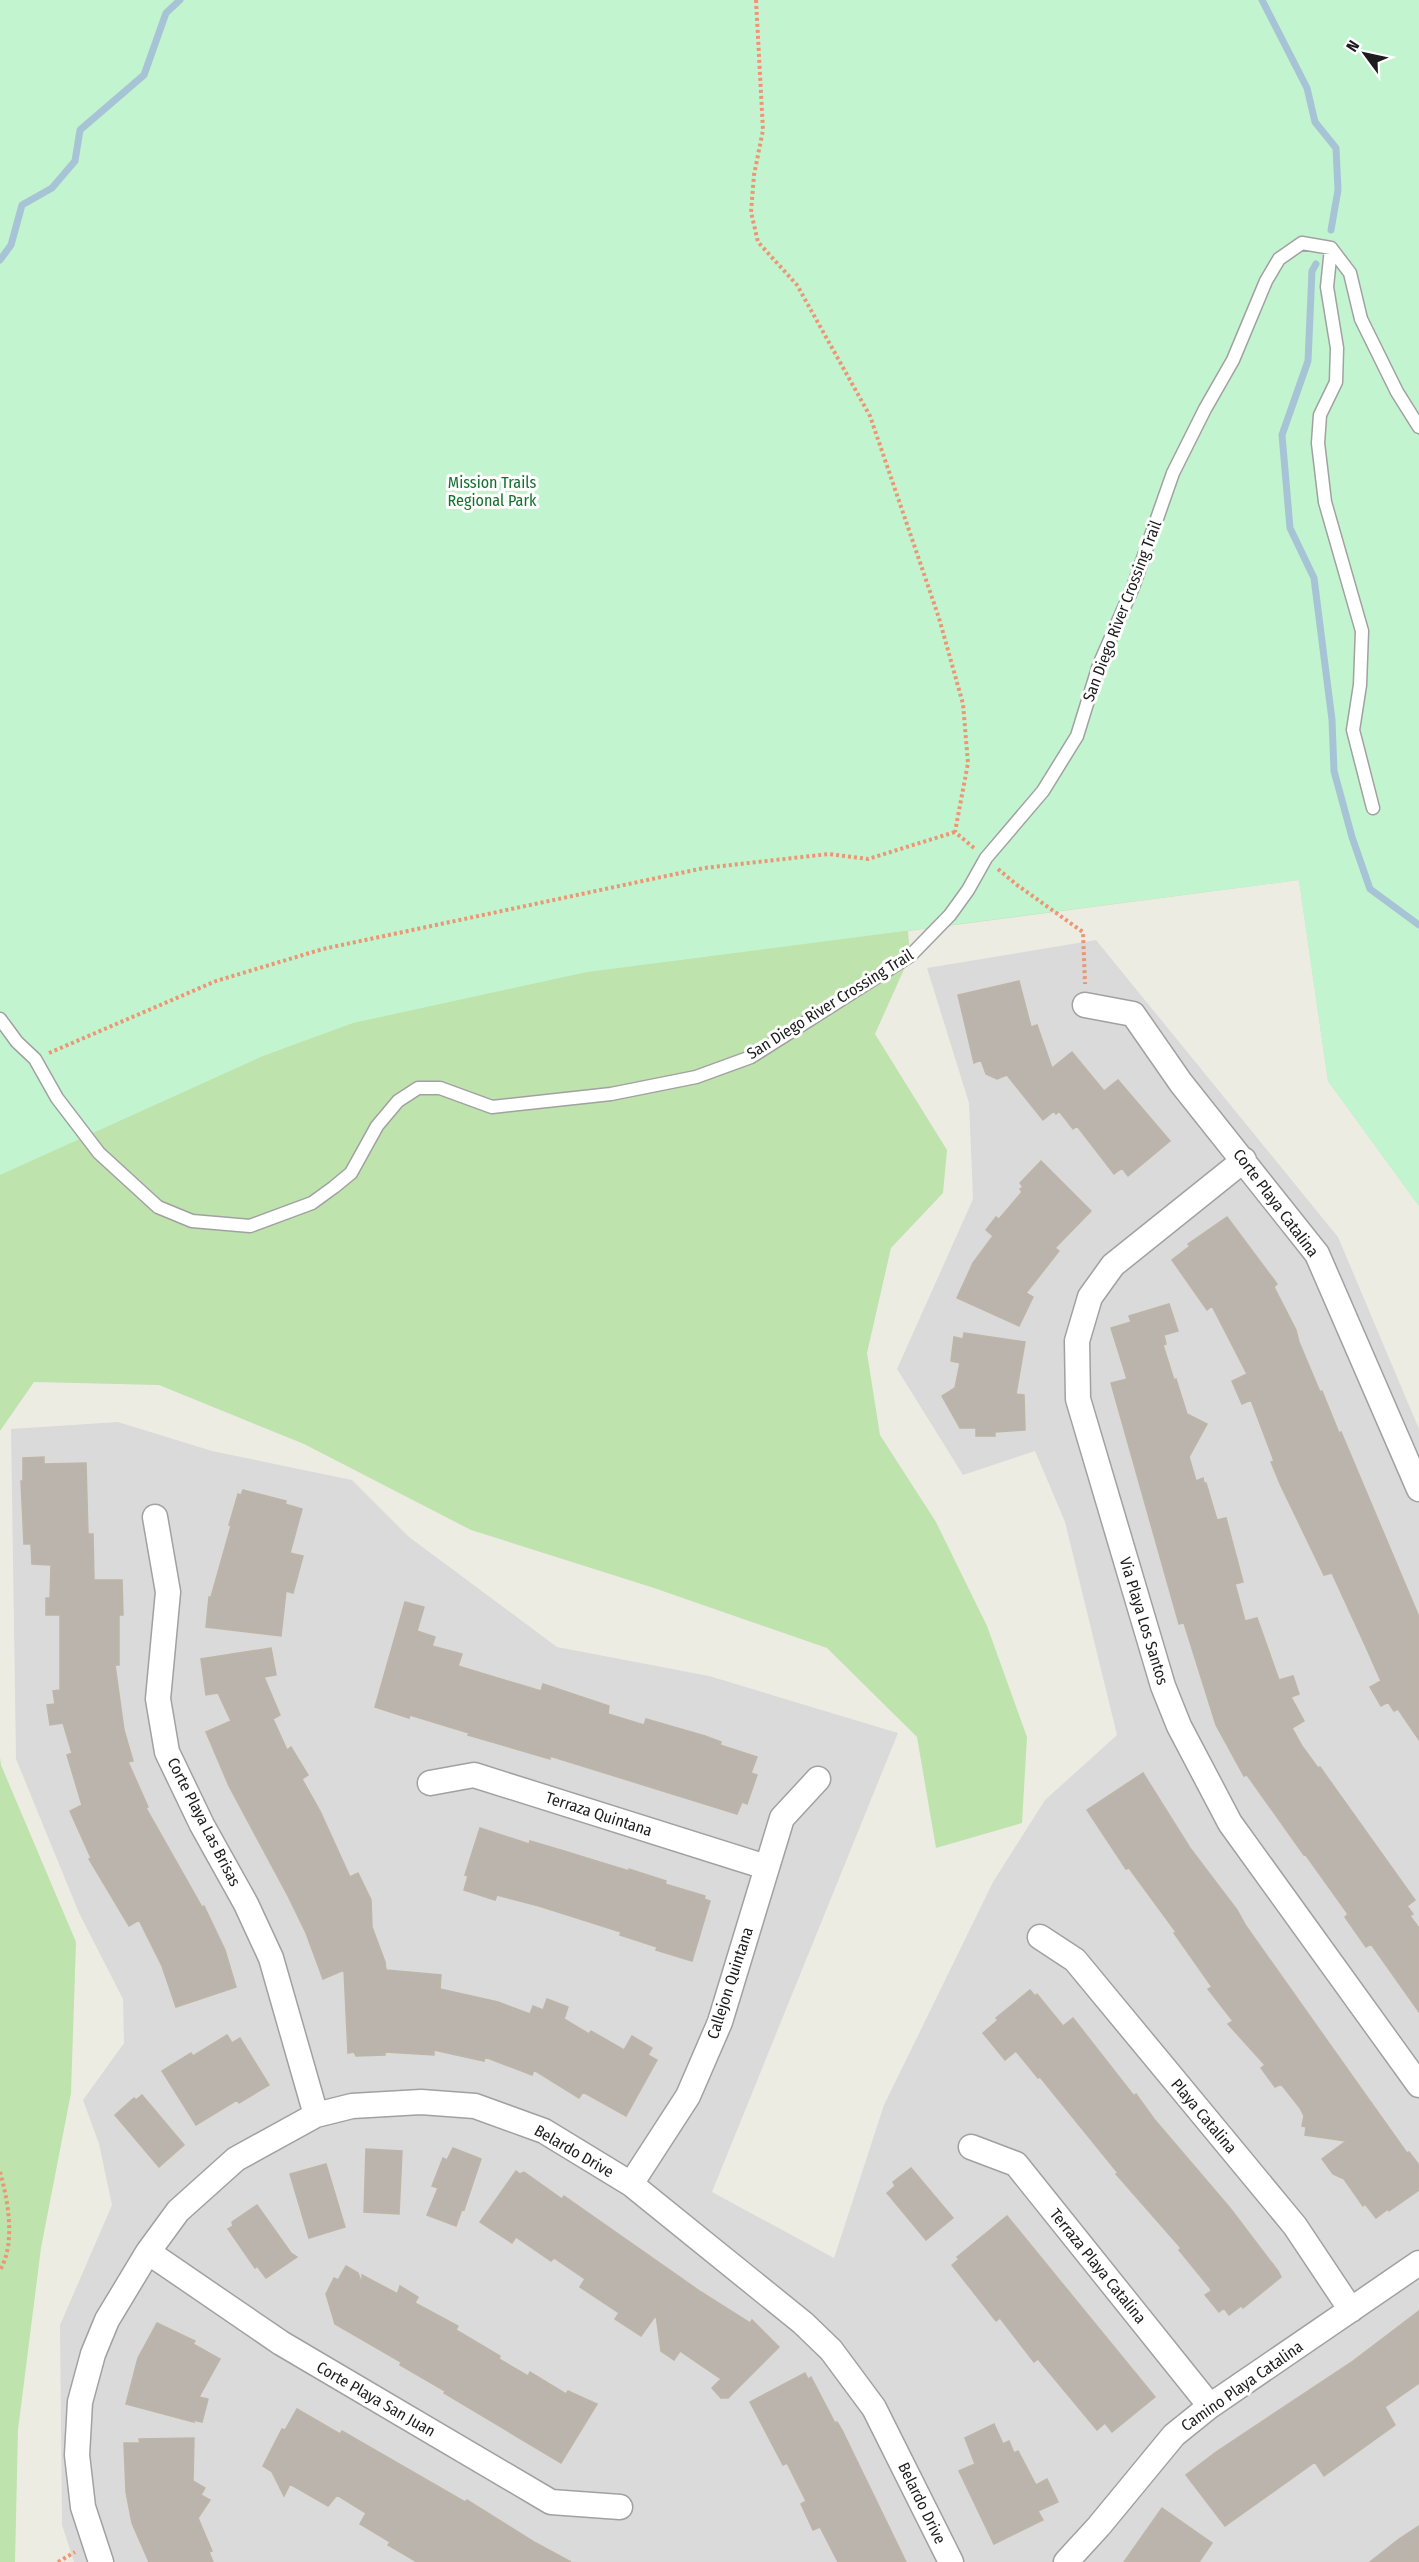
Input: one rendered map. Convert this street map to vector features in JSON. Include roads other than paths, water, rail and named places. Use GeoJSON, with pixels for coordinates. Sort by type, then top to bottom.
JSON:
{"type":"FeatureCollection","features":[{"type":"Feature","properties":{"kind":"street","name":"Corte Playa Catalina"},"geometry":{"type":"LineString","coordinates":[[1085,1005],[1133,1014],[1181,1083],[1317,1254],[1419,1489]]}},
{"type":"Feature","properties":{"kind":"street","name":"Via Playa Los Santos"},"geometry":{"type":"LineString","coordinates":[[1244,1160],[1113,1265],[1090,1297],[1077,1341],[1078,1399],[1163,1686],[1179,1726],[1230,1823],[1419,2085]]}},
{"type":"Feature","properties":{"kind":"street","name":"Corte Playa Las Brisas"},"geometry":{"type":"LineString","coordinates":[[155,1517],[168,1592],[158,1699],[167,1752],[202,1825],[246,1904],[271,1958],[316,2115]]}},
{"type":"Feature","properties":{"kind":"street","name":"Terraza Quintana"},"geometry":{"type":"LineString","coordinates":[[430,1783],[474,1775],[766,1867]]}},
{"type":"Feature","properties":{"kind":"street","name":"Callejon Quintana"},"geometry":{"type":"LineString","coordinates":[[631,2184],[688,2096],[720,2022],[782,1818],[818,1779]]}},
{"type":"Feature","properties":{"kind":"street","name":"Playa Catalina"},"geometry":{"type":"LineString","coordinates":[[1040,1937],[1075,1960],[1295,2226],[1352,2310]]}},
{"type":"Feature","properties":{"kind":"street","name":"Belardo Drive"},"geometry":{"type":"LineString","coordinates":[[101,2562],[83,2507],[77,2455],[80,2402],[93,2354],[107,2320],[148,2252],[178,2211],[236,2159],[316,2115],[352,2106],[421,2102],[475,2106],[544,2131],[631,2184],[803,2323],[831,2350],[874,2408],[951,2562]]}},
{"type":"Feature","properties":{"kind":"street","name":"Terraza Playa Catalina"},"geometry":{"type":"LineString","coordinates":[[971,2147],[1016,2164],[1210,2406]]}},
{"type":"Feature","properties":{"kind":"street","name":"Corte Playa San Juan"},"geometry":{"type":"LineString","coordinates":[[148,2252],[281,2343],[551,2502],[620,2507]]}},
{"type":"Feature","properties":{"kind":"street","name":"Camino Playa Catalina"},"geometry":{"type":"LineString","coordinates":[[1066,2562],[1099,2526],[1174,2435],[1210,2406],[1419,2263]]}},
{"type":"Feature","properties":{"kind":"lane","name":"San Diego River Crossing Trail"},"geometry":{"type":"LineString","coordinates":[[0,1019],[17,1042],[34,1059],[57,1098],[99,1153],[158,1208],[192,1221],[250,1226],[312,1203],[334,1187],[351,1173],[377,1126],[398,1101],[418,1088],[440,1088],[492,1107],[611,1094],[696,1077],[751,1057],[910,957],[950,915],[968,890],[986,858],[1043,791],[1077,736],[1099,665],[1133,587],[1173,473],[1233,360],[1266,281],[1278,259],[1302,243],[1330,248]]}},
{"type":"Feature","properties":{"kind":"lane"},"geometry":{"type":"LineString","coordinates":[[1330,248],[1350,273],[1361,319],[1397,392],[1419,427]]}},
{"type":"Feature","properties":{"kind":"lane"},"geometry":{"type":"LineString","coordinates":[[1330,248],[1327,287],[1337,348],[1336,382],[1320,415],[1318,443],[1325,502],[1362,632],[1360,685],[1353,730],[1373,808]]}},
{"type":"Feature","properties":{"kind":"waterway"},"geometry":{"type":"LineString","coordinates":[[0,260],[11,245],[22,205],[52,188],[75,161],[80,130],[144,75],[166,13],[180,0]]}},
{"type":"Feature","properties":{"kind":"waterway"},"geometry":{"type":"LineString","coordinates":[[1262,0],[1307,88],[1315,122],[1336,148],[1338,190],[1331,230]]}},
{"type":"Feature","properties":{"kind":"waterway"},"geometry":{"type":"LineString","coordinates":[[1316,264],[1312,271],[1308,361],[1282,435],[1290,528],[1314,578],[1332,720],[1334,771],[1352,837],[1370,889],[1419,925]]}},
{"type":"Feature","properties":{"kind":"park label","name":"Mission Trails Regional Park"},"geometry":{"type":"Point","coordinates":[492,491]}}]}
